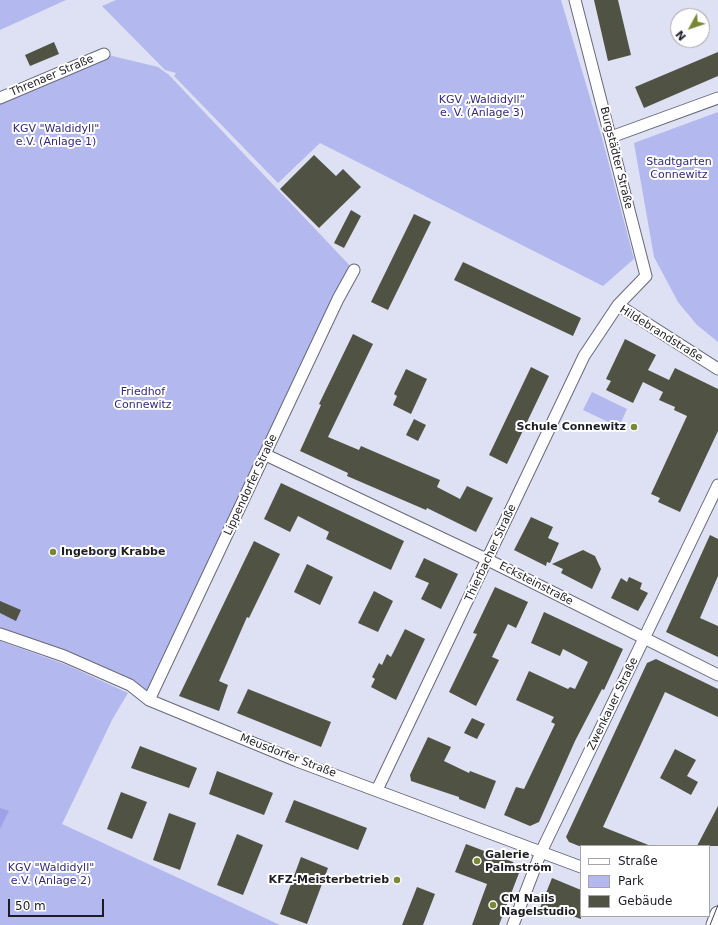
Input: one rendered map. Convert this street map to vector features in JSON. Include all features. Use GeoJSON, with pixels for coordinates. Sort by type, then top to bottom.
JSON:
{"type":"FeatureCollection","features":[{"type":"Feature","properties":{"kind":"street","name":"Burgstädter Straße"},"geometry":{"type":"LineString","coordinates":[[575,0],[646,276],[618,305]]}},
{"type":"Feature","properties":{"kind":"street","name":"Threnaer Straße"},"geometry":{"type":"LineString","coordinates":[[0,98],[104,54]]}},
{"type":"Feature","properties":{"kind":"street"},"geometry":{"type":"LineString","coordinates":[[611,137],[718,98]]}},
{"type":"Feature","properties":{"kind":"street","name":"Lippendorfer Straße"},"geometry":{"type":"LineString","coordinates":[[149,700],[266,455],[338,299],[354,270]]}},
{"type":"Feature","properties":{"kind":"street","name":"Hildebrandstraße"},"geometry":{"type":"LineString","coordinates":[[608,318],[618,305],[718,369]]}},
{"type":"Feature","properties":{"kind":"street","name":"Thierbacher Straße"},"geometry":{"type":"LineString","coordinates":[[377,790],[584,356],[608,318]]}},
{"type":"Feature","properties":{"kind":"street","name":"Ecksteinstraße"},"geometry":{"type":"LineString","coordinates":[[266,455],[488,560],[718,674]]}},
{"type":"Feature","properties":{"kind":"street","name":"Zwenkauer Straße"},"geometry":{"type":"LineString","coordinates":[[513,925],[541,852],[718,485]]}},
{"type":"Feature","properties":{"kind":"street","name":"Meusdorfer Straße"},"geometry":{"type":"LineString","coordinates":[[0,634],[64,656],[130,685],[149,700],[297,761],[580,867]]}},
{"type":"Feature","properties":{"kind":"green space"},"geometry":{"type":"Polygon","coordinates":[[[0,0],[66,0],[0,30],[0,0]]]}},
{"type":"Feature","properties":{"kind":"green space","name":"KGV „Waldidyll“ e. V. (Anlage 3)"},"geometry":{"type":"Polygon","coordinates":[[[116,0],[561,0],[602,138],[634,259],[603,286],[320,143],[278,183],[174,76],[176,73],[165,70],[102,6],[116,0]]]}},
{"type":"Feature","properties":{"kind":"green space","name":"Friedhof Connewitz"},"geometry":{"type":"Polygon","coordinates":[[[104,54],[158,67],[169,75],[354,270],[149,700],[130,685],[0,634],[0,98],[104,54]]]}},
{"type":"Feature","properties":{"kind":"green space","name":"Stadtgarten Connewitz"},"geometry":{"type":"Polygon","coordinates":[[[718,112],[718,342],[697,325],[678,302],[654,257],[634,143],[718,112]]]}},
{"type":"Feature","properties":{"kind":"green space"},"geometry":{"type":"Polygon","coordinates":[[[592,392],[627,409],[619,427],[583,410],[592,392]]]}},
{"type":"Feature","properties":{"kind":"green space","name":"KGV \"Waldidyll\" e.V. (Anlage 2)"},"geometry":{"type":"Polygon","coordinates":[[[0,641],[67,665],[128,693],[112,720],[62,824],[280,925],[0,925],[0,641]]]}},
{"type":"Feature","properties":{"kind":"shaded area"},"geometry":{"type":"Polygon","coordinates":[[[0,808],[9,811],[0,829],[0,808]]]}},
{"type":"Feature","properties":{"kind":"building"},"geometry":{"type":"Polygon","coordinates":[[[594,0],[618,0],[631,55],[608,61],[594,0]]]}},
{"type":"Feature","properties":{"kind":"building"},"geometry":{"type":"Polygon","coordinates":[[[54,42],[59,54],[30,66],[25,55],[54,42]]]}},
{"type":"Feature","properties":{"kind":"building"},"geometry":{"type":"Polygon","coordinates":[[[718,52],[718,76],[644,108],[635,87],[718,52]]]}},
{"type":"Feature","properties":{"kind":"building"},"geometry":{"type":"Polygon","coordinates":[[[314,155],[336,176],[343,169],[361,187],[319,228],[280,189],[314,155]]]}},
{"type":"Feature","properties":{"kind":"building"},"geometry":{"type":"Polygon","coordinates":[[[351,210],[361,216],[344,248],[334,243],[351,210]]]}},
{"type":"Feature","properties":{"kind":"building"},"geometry":{"type":"Polygon","coordinates":[[[414,214],[431,222],[388,310],[371,302],[414,214]]]}},
{"type":"Feature","properties":{"kind":"building"},"geometry":{"type":"Polygon","coordinates":[[[463,262],[581,318],[573,336],[454,280],[463,262]]]}},
{"type":"Feature","properties":{"kind":"building"},"geometry":{"type":"Polygon","coordinates":[[[353,334],[373,344],[328,437],[359,450],[361,446],[440,480],[437,487],[460,499],[467,486],[493,498],[476,532],[427,508],[426,510],[347,476],[348,473],[300,451],[321,405],[319,404],[353,334]]]}},
{"type":"Feature","properties":{"kind":"building"},"geometry":{"type":"Polygon","coordinates":[[[625,339],[656,355],[648,370],[669,380],[675,368],[718,389],[718,431],[680,512],[658,502],[660,498],[651,494],[687,416],[674,410],[675,407],[659,400],[663,392],[643,382],[633,403],[606,390],[611,381],[606,379],[625,339]]]}},
{"type":"Feature","properties":{"kind":"building"},"geometry":{"type":"Polygon","coordinates":[[[531,367],[549,376],[507,464],[489,455],[531,367]]]}},
{"type":"Feature","properties":{"kind":"building"},"geometry":{"type":"Polygon","coordinates":[[[406,369],[427,379],[411,414],[393,405],[397,396],[394,394],[406,369]]]}},
{"type":"Feature","properties":{"kind":"building"},"geometry":{"type":"Polygon","coordinates":[[[414,419],[426,425],[418,441],[406,435],[414,419]]]}},
{"type":"Feature","properties":{"kind":"building"},"geometry":{"type":"Polygon","coordinates":[[[281,483],[404,541],[391,570],[326,539],[329,532],[298,516],[290,532],[264,519],[281,483]]]}},
{"type":"Feature","properties":{"kind":"building"},"geometry":{"type":"Polygon","coordinates":[[[531,517],[553,527],[548,538],[559,543],[550,563],[547,562],[546,566],[514,550],[531,517]]]}},
{"type":"Feature","properties":{"kind":"building"},"geometry":{"type":"Polygon","coordinates":[[[710,535],[718,539],[718,576],[700,618],[718,626],[718,657],[666,632],[710,535]]]}},
{"type":"Feature","properties":{"kind":"building"},"geometry":{"type":"Polygon","coordinates":[[[254,541],[280,554],[249,618],[247,617],[219,681],[228,685],[219,711],[179,696],[254,541]]]}},
{"type":"Feature","properties":{"kind":"building"},"geometry":{"type":"Polygon","coordinates":[[[583,550],[595,556],[601,569],[592,589],[561,573],[563,569],[552,564],[583,550]]]}},
{"type":"Feature","properties":{"kind":"building"},"geometry":{"type":"Polygon","coordinates":[[[424,558],[458,574],[441,609],[421,599],[429,583],[415,577],[424,558]]]}},
{"type":"Feature","properties":{"kind":"building"},"geometry":{"type":"Polygon","coordinates":[[[307,564],[333,577],[320,605],[294,592],[307,564]]]}},
{"type":"Feature","properties":{"kind":"building"},"geometry":{"type":"Polygon","coordinates":[[[629,577],[642,583],[640,589],[648,593],[638,611],[611,598],[621,578],[627,582],[629,577]]]}},
{"type":"Feature","properties":{"kind":"building"},"geometry":{"type":"Polygon","coordinates":[[[495,587],[528,602],[516,628],[508,624],[492,657],[499,660],[476,706],[449,692],[477,634],[473,633],[495,587]]]}},
{"type":"Feature","properties":{"kind":"building"},"geometry":{"type":"Polygon","coordinates":[[[374,591],[393,601],[378,632],[358,623],[374,591]]]}},
{"type":"Feature","properties":{"kind":"building"},"geometry":{"type":"Polygon","coordinates":[[[0,601],[21,610],[16,621],[0,613],[0,601]]]}},
{"type":"Feature","properties":{"kind":"building"},"geometry":{"type":"Polygon","coordinates":[[[544,612],[623,649],[604,690],[602,689],[575,741],[539,822],[530,826],[504,815],[516,787],[524,789],[555,724],[551,722],[554,717],[516,700],[529,671],[568,689],[570,687],[575,689],[588,662],[563,649],[560,656],[531,643],[544,612]]]}},
{"type":"Feature","properties":{"kind":"building"},"geometry":{"type":"Polygon","coordinates":[[[405,629],[425,639],[396,700],[371,687],[375,679],[372,677],[379,663],[382,665],[387,654],[391,657],[405,629]]]}},
{"type":"Feature","properties":{"kind":"building"},"geometry":{"type":"Polygon","coordinates":[[[656,659],[718,689],[718,717],[665,692],[603,827],[648,845],[579,846],[569,842],[566,837],[647,663],[656,659]]]}},
{"type":"Feature","properties":{"kind":"building"},"geometry":{"type":"Polygon","coordinates":[[[248,689],[331,722],[321,747],[237,713],[248,689]]]}},
{"type":"Feature","properties":{"kind":"building"},"geometry":{"type":"Polygon","coordinates":[[[472,718],[485,724],[477,739],[464,733],[472,718]]]}},
{"type":"Feature","properties":{"kind":"building"},"geometry":{"type":"Polygon","coordinates":[[[428,737],[451,747],[444,761],[469,773],[470,771],[496,781],[485,809],[459,799],[459,797],[411,781],[410,775],[428,737]]]}},
{"type":"Feature","properties":{"kind":"building"},"geometry":{"type":"Polygon","coordinates":[[[140,746],[197,768],[189,788],[131,768],[140,746]]]}},
{"type":"Feature","properties":{"kind":"building"},"geometry":{"type":"Polygon","coordinates":[[[675,749],[696,760],[687,776],[698,782],[691,795],[660,778],[675,749]]]}},
{"type":"Feature","properties":{"kind":"building"},"geometry":{"type":"Polygon","coordinates":[[[217,771],[273,793],[264,815],[209,794],[217,771]]]}},
{"type":"Feature","properties":{"kind":"building"},"geometry":{"type":"Polygon","coordinates":[[[121,792],[147,802],[132,839],[107,829],[121,792]]]}},
{"type":"Feature","properties":{"kind":"building"},"geometry":{"type":"Polygon","coordinates":[[[294,800],[367,828],[358,850],[285,822],[294,800]]]}},
{"type":"Feature","properties":{"kind":"building"},"geometry":{"type":"Polygon","coordinates":[[[718,806],[718,846],[698,845],[718,806]]]}},
{"type":"Feature","properties":{"kind":"building"},"geometry":{"type":"Polygon","coordinates":[[[169,813],[196,823],[180,870],[153,860],[169,813]]]}},
{"type":"Feature","properties":{"kind":"building"},"geometry":{"type":"Polygon","coordinates":[[[237,834],[263,845],[243,895],[217,885],[237,834]]]}},
{"type":"Feature","properties":{"kind":"building"},"geometry":{"type":"Polygon","coordinates":[[[466,844],[513,862],[519,873],[499,925],[472,925],[487,884],[455,872],[466,844]]]}},
{"type":"Feature","properties":{"kind":"building"},"geometry":{"type":"Polygon","coordinates":[[[301,857],[328,868],[307,924],[280,914],[301,857]]]}},
{"type":"Feature","properties":{"kind":"building"},"geometry":{"type":"Polygon","coordinates":[[[552,878],[580,890],[581,919],[564,913],[562,916],[540,908],[552,878]]]}},
{"type":"Feature","properties":{"kind":"building"},"geometry":{"type":"Polygon","coordinates":[[[417,887],[435,894],[423,925],[402,925],[417,887]]]}},
{"type":"Feature","properties":{"kind":"tram line"},"geometry":{"type":"LineString","coordinates":[[710,925],[718,905]]}},
{"type":"Feature","properties":{"kind":"place","name":"Schule Connewitz"},"geometry":{"type":"Point","coordinates":[634,427]}},
{"type":"Feature","properties":{"kind":"place","name":"Ingeborg Krabbe"},"geometry":{"type":"Point","coordinates":[53,552]}},
{"type":"Feature","properties":{"kind":"place","name":"Galerie Palmström"},"geometry":{"type":"Point","coordinates":[477,861]}},
{"type":"Feature","properties":{"kind":"place","name":"KFZ-Meisterbetrieb"},"geometry":{"type":"Point","coordinates":[397,880]}},
{"type":"Feature","properties":{"kind":"place","name":"CM Nails Nagelstudio"},"geometry":{"type":"Point","coordinates":[493,905]}},
{"type":"Feature","properties":{"kind":"park label","name":"KGV \"Waldidyll\" e.V. (Anlage 1)"},"geometry":{"type":"Point","coordinates":[56,135]}}]}
